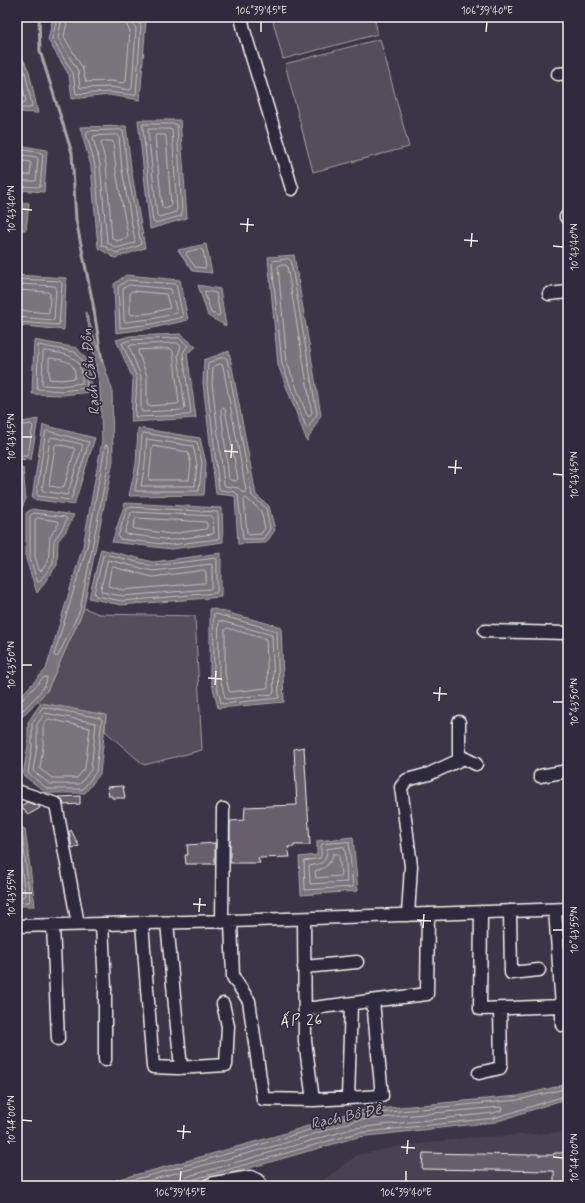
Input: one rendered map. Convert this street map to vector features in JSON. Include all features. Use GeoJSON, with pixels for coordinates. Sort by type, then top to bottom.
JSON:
{"type":"FeatureCollection","features":[{"type":"Feature","properties":{"kind":"street"},"geometry":{"type":"LineString","coordinates":[[241,17],[292,189]]}},
{"type":"Feature","properties":{"kind":"street"},"geometry":{"type":"LineString","coordinates":[[549,294],[568,292]]}},
{"type":"Feature","properties":{"kind":"street"},"geometry":{"type":"LineString","coordinates":[[485,631],[568,633]]}},
{"type":"Feature","properties":{"kind":"street"},"geometry":{"type":"LineString","coordinates":[[459,722],[459,760]]}},
{"type":"Feature","properties":{"kind":"street"},"geometry":{"type":"LineString","coordinates":[[408,915],[411,866],[401,787],[407,780],[429,774],[464,758],[476,764]]}},
{"type":"Feature","properties":{"kind":"street"},"geometry":{"type":"LineString","coordinates":[[540,776],[568,771]]}},
{"type":"Feature","properties":{"kind":"street"},"geometry":{"type":"LineString","coordinates":[[17,791],[56,804],[78,924]]}},
{"type":"Feature","properties":{"kind":"street"},"geometry":{"type":"LineString","coordinates":[[223,809],[226,922],[233,977],[249,1002],[263,1099],[313,1100],[382,1096],[373,1001]]}},
{"type":"Feature","properties":{"kind":"street"},"geometry":{"type":"LineString","coordinates":[[17,926],[226,922],[568,909]]}},
{"type":"Feature","properties":{"kind":"street"},"geometry":{"type":"LineString","coordinates":[[555,910],[562,1025]]}},
{"type":"Feature","properties":{"kind":"street"},"geometry":{"type":"LineString","coordinates":[[510,911],[511,973],[539,970]]}},
{"type":"Feature","properties":{"kind":"street"},"geometry":{"type":"LineString","coordinates":[[481,912],[480,1009],[562,1006]]}},
{"type":"Feature","properties":{"kind":"street"},"geometry":{"type":"LineString","coordinates":[[305,1009],[427,994],[428,914]]}},
{"type":"Feature","properties":{"kind":"street"},"geometry":{"type":"LineString","coordinates":[[304,919],[305,1040],[313,1100]]}},
{"type":"Feature","properties":{"kind":"street"},"geometry":{"type":"LineString","coordinates":[[142,923],[153,1067],[182,1068],[226,1065],[228,1026],[223,1004]]}},
{"type":"Feature","properties":{"kind":"street"},"geometry":{"type":"LineString","coordinates":[[168,923],[182,1068]]}},
{"type":"Feature","properties":{"kind":"street"},"geometry":{"type":"LineString","coordinates":[[102,924],[105,988],[105,1060]]}},
{"type":"Feature","properties":{"kind":"street"},"geometry":{"type":"LineString","coordinates":[[53,925],[58,1039]]}},
{"type":"Feature","properties":{"kind":"street"},"geometry":{"type":"LineString","coordinates":[[304,967],[357,962]]}},
{"type":"Feature","properties":{"kind":"street"},"geometry":{"type":"LineString","coordinates":[[348,1098],[351,1004]]}},
{"type":"Feature","properties":{"kind":"street"},"geometry":{"type":"LineString","coordinates":[[480,1073],[500,1068],[501,1065],[500,1008]]}},
{"type":"Feature","properties":{"kind":"street"},"geometry":{"type":"LineString","coordinates":[[206,1186],[214,1183],[251,1177],[256,1178],[262,1186]]}},
{"type":"Feature","properties":{"kind":"shaded area"},"geometry":{"type":"Polygon","coordinates":[[[272,17],[374,17],[378,34],[283,59],[272,17]]]}},
{"type":"Feature","properties":{"kind":"shaded area"},"geometry":{"type":"Polygon","coordinates":[[[380,39],[409,147],[313,172],[285,64],[380,39]]]}},
{"type":"Feature","properties":{"kind":"shaded area"},"geometry":{"type":"Polygon","coordinates":[[[84,608],[99,614],[195,616],[202,750],[144,765],[105,731],[106,715],[41,703],[37,700],[47,691],[84,608]]]}},
{"type":"Feature","properties":{"kind":"shaded area"},"geometry":{"type":"Polygon","coordinates":[[[568,1132],[568,1186],[316,1186],[357,1155],[396,1147],[466,1138],[568,1132]]]}},
{"type":"Feature","properties":{"kind":"water"},"geometry":{"type":"Polygon","coordinates":[[[53,17],[126,17],[146,20],[140,100],[109,95],[72,99],[69,75],[48,40],[53,17]]]}},
{"type":"Feature","properties":{"kind":"water"},"geometry":{"type":"Polygon","coordinates":[[[17,47],[29,71],[38,113],[17,112],[17,47]]]}},
{"type":"Feature","properties":{"kind":"water"},"geometry":{"type":"Polygon","coordinates":[[[138,120],[180,120],[187,218],[150,229],[138,120]]]}},
{"type":"Feature","properties":{"kind":"water"},"geometry":{"type":"Polygon","coordinates":[[[126,126],[131,168],[145,248],[115,258],[98,248],[91,166],[80,127],[126,126]]]}},
{"type":"Feature","properties":{"kind":"water"},"geometry":{"type":"Polygon","coordinates":[[[17,145],[47,150],[44,192],[17,190],[17,145]]]}},
{"type":"Feature","properties":{"kind":"water"},"geometry":{"type":"Polygon","coordinates":[[[17,202],[29,203],[26,230],[17,229],[17,202]]]}},
{"type":"Feature","properties":{"kind":"water"},"geometry":{"type":"Polygon","coordinates":[[[206,244],[212,273],[193,271],[178,250],[206,244]]]}},
{"type":"Feature","properties":{"kind":"water"},"geometry":{"type":"Polygon","coordinates":[[[294,255],[321,415],[307,441],[278,365],[268,257],[294,255]]]}},
{"type":"Feature","properties":{"kind":"water"},"geometry":{"type":"Polygon","coordinates":[[[17,275],[66,278],[64,330],[17,325],[17,275]]]}},
{"type":"Feature","properties":{"kind":"water"},"geometry":{"type":"Polygon","coordinates":[[[126,275],[180,280],[188,320],[153,328],[116,333],[114,284],[126,275]]]}},
{"type":"Feature","properties":{"kind":"water"},"geometry":{"type":"Polygon","coordinates":[[[198,285],[220,289],[226,326],[208,316],[198,285]]]}},
{"type":"Feature","properties":{"kind":"water"},"geometry":{"type":"Polygon","coordinates":[[[86,312],[112,389],[113,461],[83,611],[47,691],[17,722],[17,700],[46,669],[83,546],[102,441],[100,388],[86,312]]]}},
{"type":"Feature","properties":{"kind":"water"},"geometry":{"type":"Polygon","coordinates":[[[181,334],[196,347],[187,353],[196,418],[131,422],[133,379],[116,340],[130,336],[181,334]]]}},
{"type":"Feature","properties":{"kind":"water"},"geometry":{"type":"Polygon","coordinates":[[[17,335],[19,337],[19,391],[17,391],[17,335]]]}},
{"type":"Feature","properties":{"kind":"water"},"geometry":{"type":"Polygon","coordinates":[[[34,340],[77,348],[89,362],[92,392],[62,395],[32,394],[34,340]]]}},
{"type":"Feature","properties":{"kind":"water"},"geometry":{"type":"Polygon","coordinates":[[[229,351],[256,495],[269,506],[275,530],[266,543],[238,544],[235,496],[216,494],[203,383],[204,360],[229,351]]]}},
{"type":"Feature","properties":{"kind":"water"},"geometry":{"type":"Polygon","coordinates":[[[38,419],[31,460],[17,459],[17,423],[38,419]]]}},
{"type":"Feature","properties":{"kind":"water"},"geometry":{"type":"Polygon","coordinates":[[[43,425],[95,438],[74,505],[32,499],[43,425]]]}},
{"type":"Feature","properties":{"kind":"water"},"geometry":{"type":"Polygon","coordinates":[[[138,428],[200,438],[206,463],[204,495],[129,496],[136,464],[138,428]]]}},
{"type":"Feature","properties":{"kind":"water"},"geometry":{"type":"Polygon","coordinates":[[[17,468],[23,468],[26,499],[17,518],[17,468]]]}},
{"type":"Feature","properties":{"kind":"water"},"geometry":{"type":"Polygon","coordinates":[[[125,503],[222,508],[223,542],[172,549],[112,542],[125,503]]]}},
{"type":"Feature","properties":{"kind":"water"},"geometry":{"type":"Polygon","coordinates":[[[32,509],[74,515],[66,531],[58,541],[57,565],[37,593],[26,559],[26,513],[32,509]]]}},
{"type":"Feature","properties":{"kind":"water"},"geometry":{"type":"Polygon","coordinates":[[[101,549],[153,562],[221,553],[221,597],[121,605],[89,598],[101,549]]]}},
{"type":"Feature","properties":{"kind":"water"},"geometry":{"type":"Polygon","coordinates":[[[210,608],[281,627],[284,702],[218,708],[210,675],[210,608]]]}},
{"type":"Feature","properties":{"kind":"water"},"geometry":{"type":"Polygon","coordinates":[[[41,703],[106,715],[100,774],[85,793],[47,793],[23,775],[28,745],[28,722],[41,703]]]}},
{"type":"Feature","properties":{"kind":"water"},"geometry":{"type":"Polygon","coordinates":[[[17,825],[25,829],[35,906],[17,906],[17,825]]]}},
{"type":"Feature","properties":{"kind":"water"},"geometry":{"type":"Polygon","coordinates":[[[353,837],[358,891],[301,895],[299,857],[317,855],[317,841],[353,837]]]}},
{"type":"Feature","properties":{"kind":"water","name":"Rạch Bồ Đề"},"geometry":{"type":"Polygon","coordinates":[[[568,1084],[568,1098],[495,1122],[358,1137],[186,1186],[104,1186],[118,1179],[279,1135],[356,1111],[518,1096],[568,1084]]]}},
{"type":"Feature","properties":{"kind":"building"},"geometry":{"type":"Polygon","coordinates":[[[304,747],[310,845],[294,845],[294,847],[288,847],[290,857],[258,858],[260,863],[230,863],[230,821],[244,820],[245,807],[297,805],[294,749],[304,747]]]}},
{"type":"Feature","properties":{"kind":"building"},"geometry":{"type":"Polygon","coordinates":[[[123,786],[125,798],[112,798],[112,796],[109,796],[107,787],[123,786]]]}},
{"type":"Feature","properties":{"kind":"building"},"geometry":{"type":"Polygon","coordinates":[[[80,796],[80,804],[64,805],[62,799],[58,797],[80,796]]]}},
{"type":"Feature","properties":{"kind":"building"},"geometry":{"type":"Polygon","coordinates":[[[27,802],[39,806],[40,808],[28,815],[21,806],[27,802]]]}},
{"type":"Feature","properties":{"kind":"building"},"geometry":{"type":"Polygon","coordinates":[[[71,830],[79,846],[72,848],[69,832],[71,830]]]}},
{"type":"Feature","properties":{"kind":"building"},"geometry":{"type":"Polygon","coordinates":[[[215,843],[215,864],[186,864],[185,855],[188,855],[187,845],[215,843]]]}},
{"type":"Feature","properties":{"kind":"building"},"geometry":{"type":"Polygon","coordinates":[[[423,1153],[554,1155],[554,1153],[568,1153],[568,1186],[554,1186],[554,1171],[422,1169],[423,1153]]]}},
{"type":"Feature","properties":{"kind":"waterway","name":"Rạch Cầu Đồn"},"geometry":{"type":"LineString","coordinates":[[39,17],[40,51],[72,153],[76,220],[93,304],[102,361]]}},
{"type":"Feature","properties":{"kind":"district","name":"ẤP 26"},"geometry":{"type":"Point","coordinates":[302,1020]}}]}
